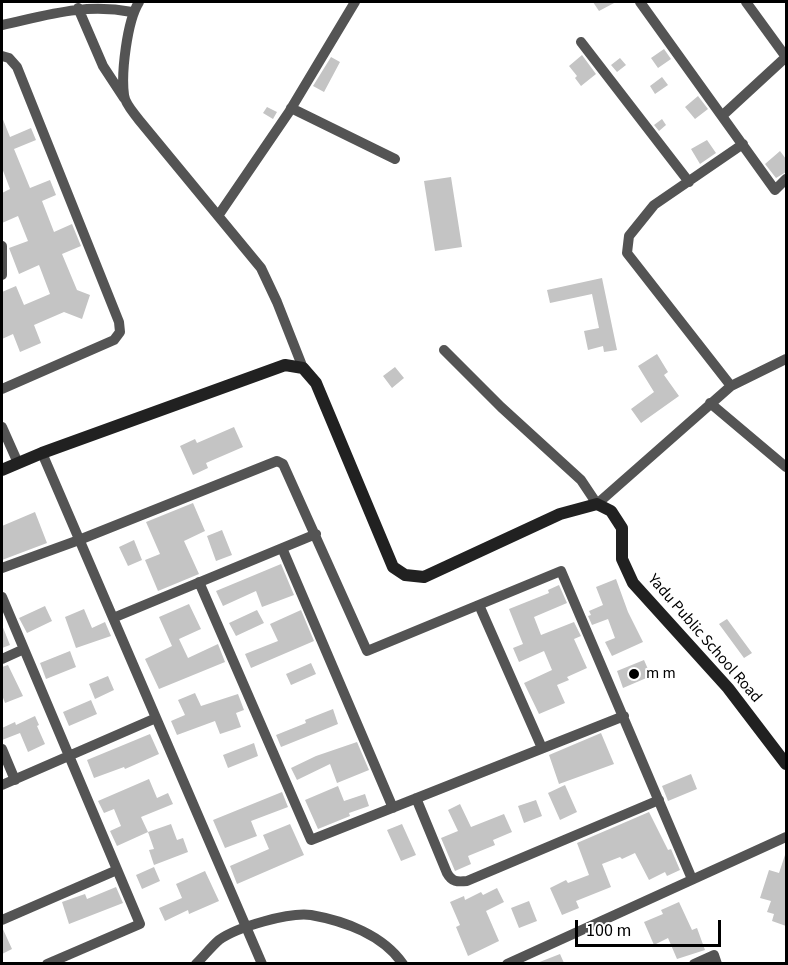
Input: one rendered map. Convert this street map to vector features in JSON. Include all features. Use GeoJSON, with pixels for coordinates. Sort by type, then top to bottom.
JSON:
{"type":"FeatureCollection","features":[{"type":"Feature","properties":{"kind":"street"},"geometry":{"type":"LineString","coordinates":[[124,98],[126,55],[132,12],[139,2]]}},
{"type":"Feature","properties":{"kind":"street"},"geometry":{"type":"LineString","coordinates":[[218,216],[291,108],[355,2]]}},
{"type":"Feature","properties":{"kind":"street"},"geometry":{"type":"LineString","coordinates":[[640,2],[723,115],[774,190],[786,180]]}},
{"type":"Feature","properties":{"kind":"street"},"geometry":{"type":"LineString","coordinates":[[723,115],[786,57],[746,2]]}},
{"type":"Feature","properties":{"kind":"street"},"geometry":{"type":"LineString","coordinates":[[2,25],[78,8],[109,8],[132,12]]}},
{"type":"Feature","properties":{"kind":"street"},"geometry":{"type":"LineString","coordinates":[[78,8],[103,66],[138,120],[261,268],[303,368],[316,383],[393,567],[405,575],[424,577],[560,514],[597,504],[731,386],[786,359]]}},
{"type":"Feature","properties":{"kind":"street"},"geometry":{"type":"LineString","coordinates":[[581,42],[689,182]]}},
{"type":"Feature","properties":{"kind":"street"},"geometry":{"type":"LineString","coordinates":[[2,56],[9,58],[17,67],[119,322],[120,332],[114,340],[2,389]]}},
{"type":"Feature","properties":{"kind":"street"},"geometry":{"type":"LineString","coordinates":[[291,108],[394,159]]}},
{"type":"Feature","properties":{"kind":"street"},"geometry":{"type":"LineString","coordinates":[[731,386],[627,253],[628,236],[654,205],[743,144]]}},
{"type":"Feature","properties":{"kind":"street"},"geometry":{"type":"LineString","coordinates":[[2,246],[2,275]]}},
{"type":"Feature","properties":{"kind":"street","name":"Yadu Public School Road"},"geometry":{"type":"LineString","coordinates":[[444,350],[501,407],[581,480],[597,504],[611,511],[622,528],[622,559],[633,583],[728,688],[786,764]]}},
{"type":"Feature","properties":{"kind":"street"},"geometry":{"type":"LineString","coordinates":[[2,470],[42,453],[285,365],[303,368]]}},
{"type":"Feature","properties":{"kind":"street"},"geometry":{"type":"LineString","coordinates":[[710,403],[786,467]]}},
{"type":"Feature","properties":{"kind":"street"},"geometry":{"type":"LineString","coordinates":[[2,427],[18,463]]}},
{"type":"Feature","properties":{"kind":"street"},"geometry":{"type":"LineString","coordinates":[[42,453],[262,963]]}},
{"type":"Feature","properties":{"kind":"street"},"geometry":{"type":"LineString","coordinates":[[2,568],[79,540],[277,461],[283,464],[367,651],[561,570],[692,879]]}},
{"type":"Feature","properties":{"kind":"street"},"geometry":{"type":"LineString","coordinates":[[113,618],[316,534]]}},
{"type":"Feature","properties":{"kind":"street"},"geometry":{"type":"LineString","coordinates":[[282,548],[393,808]]}},
{"type":"Feature","properties":{"kind":"street"},"geometry":{"type":"LineString","coordinates":[[199,582],[311,840],[624,716]]}},
{"type":"Feature","properties":{"kind":"street"},"geometry":{"type":"LineString","coordinates":[[2,597],[140,924],[61,961],[48,963]]}},
{"type":"Feature","properties":{"kind":"street"},"geometry":{"type":"LineString","coordinates":[[479,605],[542,748]]}},
{"type":"Feature","properties":{"kind":"street"},"geometry":{"type":"LineString","coordinates":[[2,658],[24,649]]}},
{"type":"Feature","properties":{"kind":"street"},"geometry":{"type":"LineString","coordinates":[[2,785],[156,718]]}},
{"type":"Feature","properties":{"kind":"street"},"geometry":{"type":"LineString","coordinates":[[2,749],[15,780]]}},
{"type":"Feature","properties":{"kind":"street"},"geometry":{"type":"LineString","coordinates":[[416,798],[447,873],[451,879],[458,882],[466,881],[659,800]]}},
{"type":"Feature","properties":{"kind":"street"},"geometry":{"type":"LineString","coordinates":[[507,963],[786,837]]}},
{"type":"Feature","properties":{"kind":"street"},"geometry":{"type":"LineString","coordinates":[[2,920],[117,870]]}},
{"type":"Feature","properties":{"kind":"street"},"geometry":{"type":"LineString","coordinates":[[196,963],[219,940],[246,926],[273,919],[309,915],[355,926],[395,952],[403,963]]}},
{"type":"Feature","properties":{"kind":"street"},"geometry":{"type":"LineString","coordinates":[[694,963],[714,955],[717,963]]}},
{"type":"Feature","properties":{"kind":"building"},"geometry":{"type":"Polygon","coordinates":[[[593,2],[616,2],[599,11],[593,2]]]}},
{"type":"Feature","properties":{"kind":"building"},"geometry":{"type":"Polygon","coordinates":[[[664,49],[671,59],[658,68],[651,58],[664,49]]]}},
{"type":"Feature","properties":{"kind":"building"},"geometry":{"type":"Polygon","coordinates":[[[582,55],[596,74],[581,86],[569,66],[582,55]]]}},
{"type":"Feature","properties":{"kind":"building"},"geometry":{"type":"Polygon","coordinates":[[[331,57],[340,62],[324,92],[313,86],[331,57]]]}},
{"type":"Feature","properties":{"kind":"building"},"geometry":{"type":"Polygon","coordinates":[[[620,58],[626,65],[617,72],[611,65],[620,58]]]}},
{"type":"Feature","properties":{"kind":"building"},"geometry":{"type":"Polygon","coordinates":[[[662,77],[668,85],[655,94],[650,86],[662,77]]]}},
{"type":"Feature","properties":{"kind":"building"},"geometry":{"type":"Polygon","coordinates":[[[698,96],[708,109],[695,119],[685,107],[698,96]]]}},
{"type":"Feature","properties":{"kind":"building"},"geometry":{"type":"Polygon","coordinates":[[[267,107],[277,112],[273,119],[263,113],[267,107]]]}},
{"type":"Feature","properties":{"kind":"building"},"geometry":{"type":"Polygon","coordinates":[[[2,117],[10,137],[31,128],[36,140],[14,149],[30,188],[50,180],[56,195],[42,201],[54,232],[72,224],[81,246],[62,254],[77,290],[90,295],[82,319],[64,312],[34,325],[41,343],[20,352],[13,334],[2,339],[2,292],[16,286],[24,305],[50,294],[39,265],[19,274],[9,248],[28,241],[18,216],[2,223],[2,193],[10,189],[2,168],[2,117]]]}},
{"type":"Feature","properties":{"kind":"building"},"geometry":{"type":"Polygon","coordinates":[[[662,119],[666,125],[659,131],[654,125],[662,119]]]}},
{"type":"Feature","properties":{"kind":"building"},"geometry":{"type":"Polygon","coordinates":[[[707,140],[716,153],[700,164],[691,149],[707,140]]]}},
{"type":"Feature","properties":{"kind":"building"},"geometry":{"type":"Polygon","coordinates":[[[780,151],[786,159],[786,172],[776,178],[765,164],[780,151]]]}},
{"type":"Feature","properties":{"kind":"building"},"geometry":{"type":"Polygon","coordinates":[[[451,177],[462,247],[435,251],[424,181],[451,177]]]}},
{"type":"Feature","properties":{"kind":"building"},"geometry":{"type":"Polygon","coordinates":[[[602,278],[617,350],[604,352],[603,346],[588,350],[584,331],[599,328],[592,294],[550,303],[547,290],[602,278]]]}},
{"type":"Feature","properties":{"kind":"building"},"geometry":{"type":"Polygon","coordinates":[[[657,354],[668,372],[664,375],[679,396],[641,423],[631,409],[654,392],[638,366],[657,354]]]}},
{"type":"Feature","properties":{"kind":"building"},"geometry":{"type":"Polygon","coordinates":[[[395,367],[404,378],[392,388],[383,376],[395,367]]]}},
{"type":"Feature","properties":{"kind":"building"},"geometry":{"type":"Polygon","coordinates":[[[234,427],[243,447],[206,463],[208,468],[193,475],[180,446],[195,439],[197,443],[234,427]]]}},
{"type":"Feature","properties":{"kind":"building"},"geometry":{"type":"Polygon","coordinates":[[[193,503],[205,531],[184,541],[199,574],[158,591],[145,560],[160,554],[146,522],[193,503]]]}},
{"type":"Feature","properties":{"kind":"building"},"geometry":{"type":"Polygon","coordinates":[[[35,512],[47,543],[2,560],[2,526],[35,512]]]}},
{"type":"Feature","properties":{"kind":"building"},"geometry":{"type":"Polygon","coordinates":[[[222,530],[232,555],[216,561],[207,536],[222,530]]]}},
{"type":"Feature","properties":{"kind":"building"},"geometry":{"type":"Polygon","coordinates":[[[134,540],[142,560],[128,566],[119,547],[134,540]]]}},
{"type":"Feature","properties":{"kind":"building"},"geometry":{"type":"Polygon","coordinates":[[[281,564],[294,595],[262,607],[256,591],[223,606],[216,591],[281,564]]]}},
{"type":"Feature","properties":{"kind":"building"},"geometry":{"type":"Polygon","coordinates":[[[616,579],[628,612],[643,642],[612,656],[605,642],[615,638],[608,619],[592,625],[588,616],[591,615],[589,611],[603,605],[596,587],[616,579]]]}},
{"type":"Feature","properties":{"kind":"building"},"geometry":{"type":"Polygon","coordinates":[[[559,585],[567,603],[534,617],[541,635],[574,622],[581,636],[574,639],[587,668],[567,677],[569,680],[557,685],[565,703],[539,714],[524,683],[552,670],[544,651],[519,662],[513,648],[523,644],[509,609],[549,593],[548,590],[559,585]]]}},
{"type":"Feature","properties":{"kind":"building"},"geometry":{"type":"Polygon","coordinates":[[[189,604],[201,629],[179,639],[188,658],[218,644],[225,662],[159,689],[145,659],[172,646],[159,617],[189,604]]]}},
{"type":"Feature","properties":{"kind":"building"},"geometry":{"type":"Polygon","coordinates":[[[45,606],[52,621],[27,633],[19,618],[45,606]]]}},
{"type":"Feature","properties":{"kind":"building"},"geometry":{"type":"Polygon","coordinates":[[[84,609],[92,628],[105,622],[111,636],[76,648],[65,617],[84,609]]]}},
{"type":"Feature","properties":{"kind":"building"},"geometry":{"type":"Polygon","coordinates":[[[257,610],[264,623],[236,636],[229,623],[257,610]]]}},
{"type":"Feature","properties":{"kind":"building"},"geometry":{"type":"Polygon","coordinates":[[[301,610],[314,641],[251,668],[245,654],[278,641],[270,624],[301,610]]]}},
{"type":"Feature","properties":{"kind":"building"},"geometry":{"type":"Polygon","coordinates":[[[727,619],[752,653],[744,658],[719,624],[727,619]]]}},
{"type":"Feature","properties":{"kind":"building"},"geometry":{"type":"Polygon","coordinates":[[[2,625],[10,645],[2,648],[2,625]]]}},
{"type":"Feature","properties":{"kind":"building"},"geometry":{"type":"Polygon","coordinates":[[[70,651],[76,667],[46,679],[40,663],[70,651]]]}},
{"type":"Feature","properties":{"kind":"building","name":"m m"},"geometry":{"type":"Polygon","coordinates":[[[644,660],[651,676],[623,688],[617,671],[644,660]]]}},
{"type":"Feature","properties":{"kind":"building"},"geometry":{"type":"Polygon","coordinates":[[[311,663],[316,674],[291,685],[286,674],[311,663]]]}},
{"type":"Feature","properties":{"kind":"building"},"geometry":{"type":"Polygon","coordinates":[[[8,665],[23,696],[5,703],[2,695],[2,667],[8,665]]]}},
{"type":"Feature","properties":{"kind":"building"},"geometry":{"type":"Polygon","coordinates":[[[108,676],[114,690],[95,699],[89,684],[108,676]]]}},
{"type":"Feature","properties":{"kind":"building"},"geometry":{"type":"Polygon","coordinates":[[[195,693],[201,706],[238,694],[244,710],[236,713],[241,727],[220,734],[215,721],[177,735],[171,721],[185,715],[178,700],[195,693]]]}},
{"type":"Feature","properties":{"kind":"building"},"geometry":{"type":"Polygon","coordinates":[[[91,700],[97,714],[69,726],[63,712],[91,700]]]}},
{"type":"Feature","properties":{"kind":"building"},"geometry":{"type":"Polygon","coordinates":[[[333,709],[338,724],[281,747],[276,735],[333,709]]]}},
{"type":"Feature","properties":{"kind":"building"},"geometry":{"type":"Polygon","coordinates":[[[35,716],[45,744],[28,752],[20,733],[2,740],[2,728],[15,722],[16,725],[35,716]]]}},
{"type":"Feature","properties":{"kind":"building"},"geometry":{"type":"Polygon","coordinates":[[[601,733],[614,764],[559,784],[549,755],[601,733]]]}},
{"type":"Feature","properties":{"kind":"building"},"geometry":{"type":"Polygon","coordinates":[[[150,734],[159,754],[125,769],[124,767],[94,778],[87,760],[150,734]]]}},
{"type":"Feature","properties":{"kind":"building"},"geometry":{"type":"Polygon","coordinates":[[[357,742],[369,770],[337,783],[330,764],[297,780],[291,768],[316,756],[357,742]]]}},
{"type":"Feature","properties":{"kind":"building"},"geometry":{"type":"Polygon","coordinates":[[[254,743],[258,756],[228,768],[223,755],[254,743]]]}},
{"type":"Feature","properties":{"kind":"building"},"geometry":{"type":"Polygon","coordinates":[[[691,774],[697,789],[668,801],[662,786],[691,774]]]}},
{"type":"Feature","properties":{"kind":"building"},"geometry":{"type":"Polygon","coordinates":[[[149,779],[157,798],[168,793],[173,804],[141,817],[148,832],[117,846],[110,831],[121,826],[114,809],[104,813],[98,801],[149,779]]]}},
{"type":"Feature","properties":{"kind":"building"},"geometry":{"type":"Polygon","coordinates":[[[565,785],[577,812],[560,820],[548,793],[565,785]]]}},
{"type":"Feature","properties":{"kind":"building"},"geometry":{"type":"Polygon","coordinates":[[[338,786],[344,801],[365,794],[369,806],[349,813],[350,816],[318,829],[305,800],[338,786]]]}},
{"type":"Feature","properties":{"kind":"building"},"geometry":{"type":"Polygon","coordinates":[[[282,792],[288,807],[251,821],[257,836],[225,848],[213,820],[282,792]]]}},
{"type":"Feature","properties":{"kind":"building"},"geometry":{"type":"Polygon","coordinates":[[[536,800],[542,816],[524,823],[518,806],[536,800]]]}},
{"type":"Feature","properties":{"kind":"building"},"geometry":{"type":"Polygon","coordinates":[[[460,804],[471,827],[504,814],[512,832],[493,840],[495,845],[468,856],[471,864],[455,871],[441,838],[458,831],[448,810],[460,804]]]}},
{"type":"Feature","properties":{"kind":"building"},"geometry":{"type":"Polygon","coordinates":[[[649,812],[668,850],[671,849],[680,870],[667,876],[665,872],[649,880],[635,853],[622,859],[620,857],[602,864],[611,887],[576,901],[579,908],[562,915],[550,888],[566,880],[568,883],[589,875],[577,843],[649,812]]]}},
{"type":"Feature","properties":{"kind":"building"},"geometry":{"type":"Polygon","coordinates":[[[171,824],[177,840],[183,838],[188,852],[154,865],[149,850],[154,849],[148,832],[171,824]]]}},
{"type":"Feature","properties":{"kind":"building"},"geometry":{"type":"Polygon","coordinates":[[[290,824],[304,855],[237,884],[230,866],[269,849],[263,835],[290,824]]]}},
{"type":"Feature","properties":{"kind":"building"},"geometry":{"type":"Polygon","coordinates":[[[402,824],[416,855],[401,861],[387,830],[402,824]]]}},
{"type":"Feature","properties":{"kind":"building"},"geometry":{"type":"Polygon","coordinates":[[[785,855],[786,926],[772,921],[774,914],[767,912],[771,901],[760,898],[769,870],[779,873],[785,855]]]}},
{"type":"Feature","properties":{"kind":"building"},"geometry":{"type":"Polygon","coordinates":[[[154,867],[160,881],[142,889],[136,875],[154,867]]]}},
{"type":"Feature","properties":{"kind":"building"},"geometry":{"type":"Polygon","coordinates":[[[205,871],[219,901],[189,914],[188,910],[165,921],[159,908],[182,898],[176,884],[205,871]]]}},
{"type":"Feature","properties":{"kind":"building"},"geometry":{"type":"Polygon","coordinates":[[[116,887],[123,903],[69,924],[62,902],[85,894],[87,899],[116,887]]]}},
{"type":"Feature","properties":{"kind":"building"},"geometry":{"type":"Polygon","coordinates":[[[497,888],[504,902],[486,911],[499,941],[468,956],[456,927],[460,925],[450,902],[464,896],[465,900],[481,892],[483,895],[497,888]]]}},
{"type":"Feature","properties":{"kind":"building"},"geometry":{"type":"Polygon","coordinates":[[[529,901],[537,921],[519,928],[511,908],[529,901]]]}},
{"type":"Feature","properties":{"kind":"building"},"geometry":{"type":"Polygon","coordinates":[[[679,902],[692,930],[697,928],[705,950],[677,959],[668,938],[654,945],[644,922],[663,914],[661,910],[679,902]]]}},
{"type":"Feature","properties":{"kind":"building"},"geometry":{"type":"Polygon","coordinates":[[[2,927],[12,949],[2,954],[2,927]]]}},
{"type":"Feature","properties":{"kind":"building"},"geometry":{"type":"Polygon","coordinates":[[[560,954],[564,963],[537,963],[560,954]]]}},
{"type":"Feature","properties":{"kind":"place","name":"m m"},"geometry":{"type":"Point","coordinates":[634,674]}}]}
